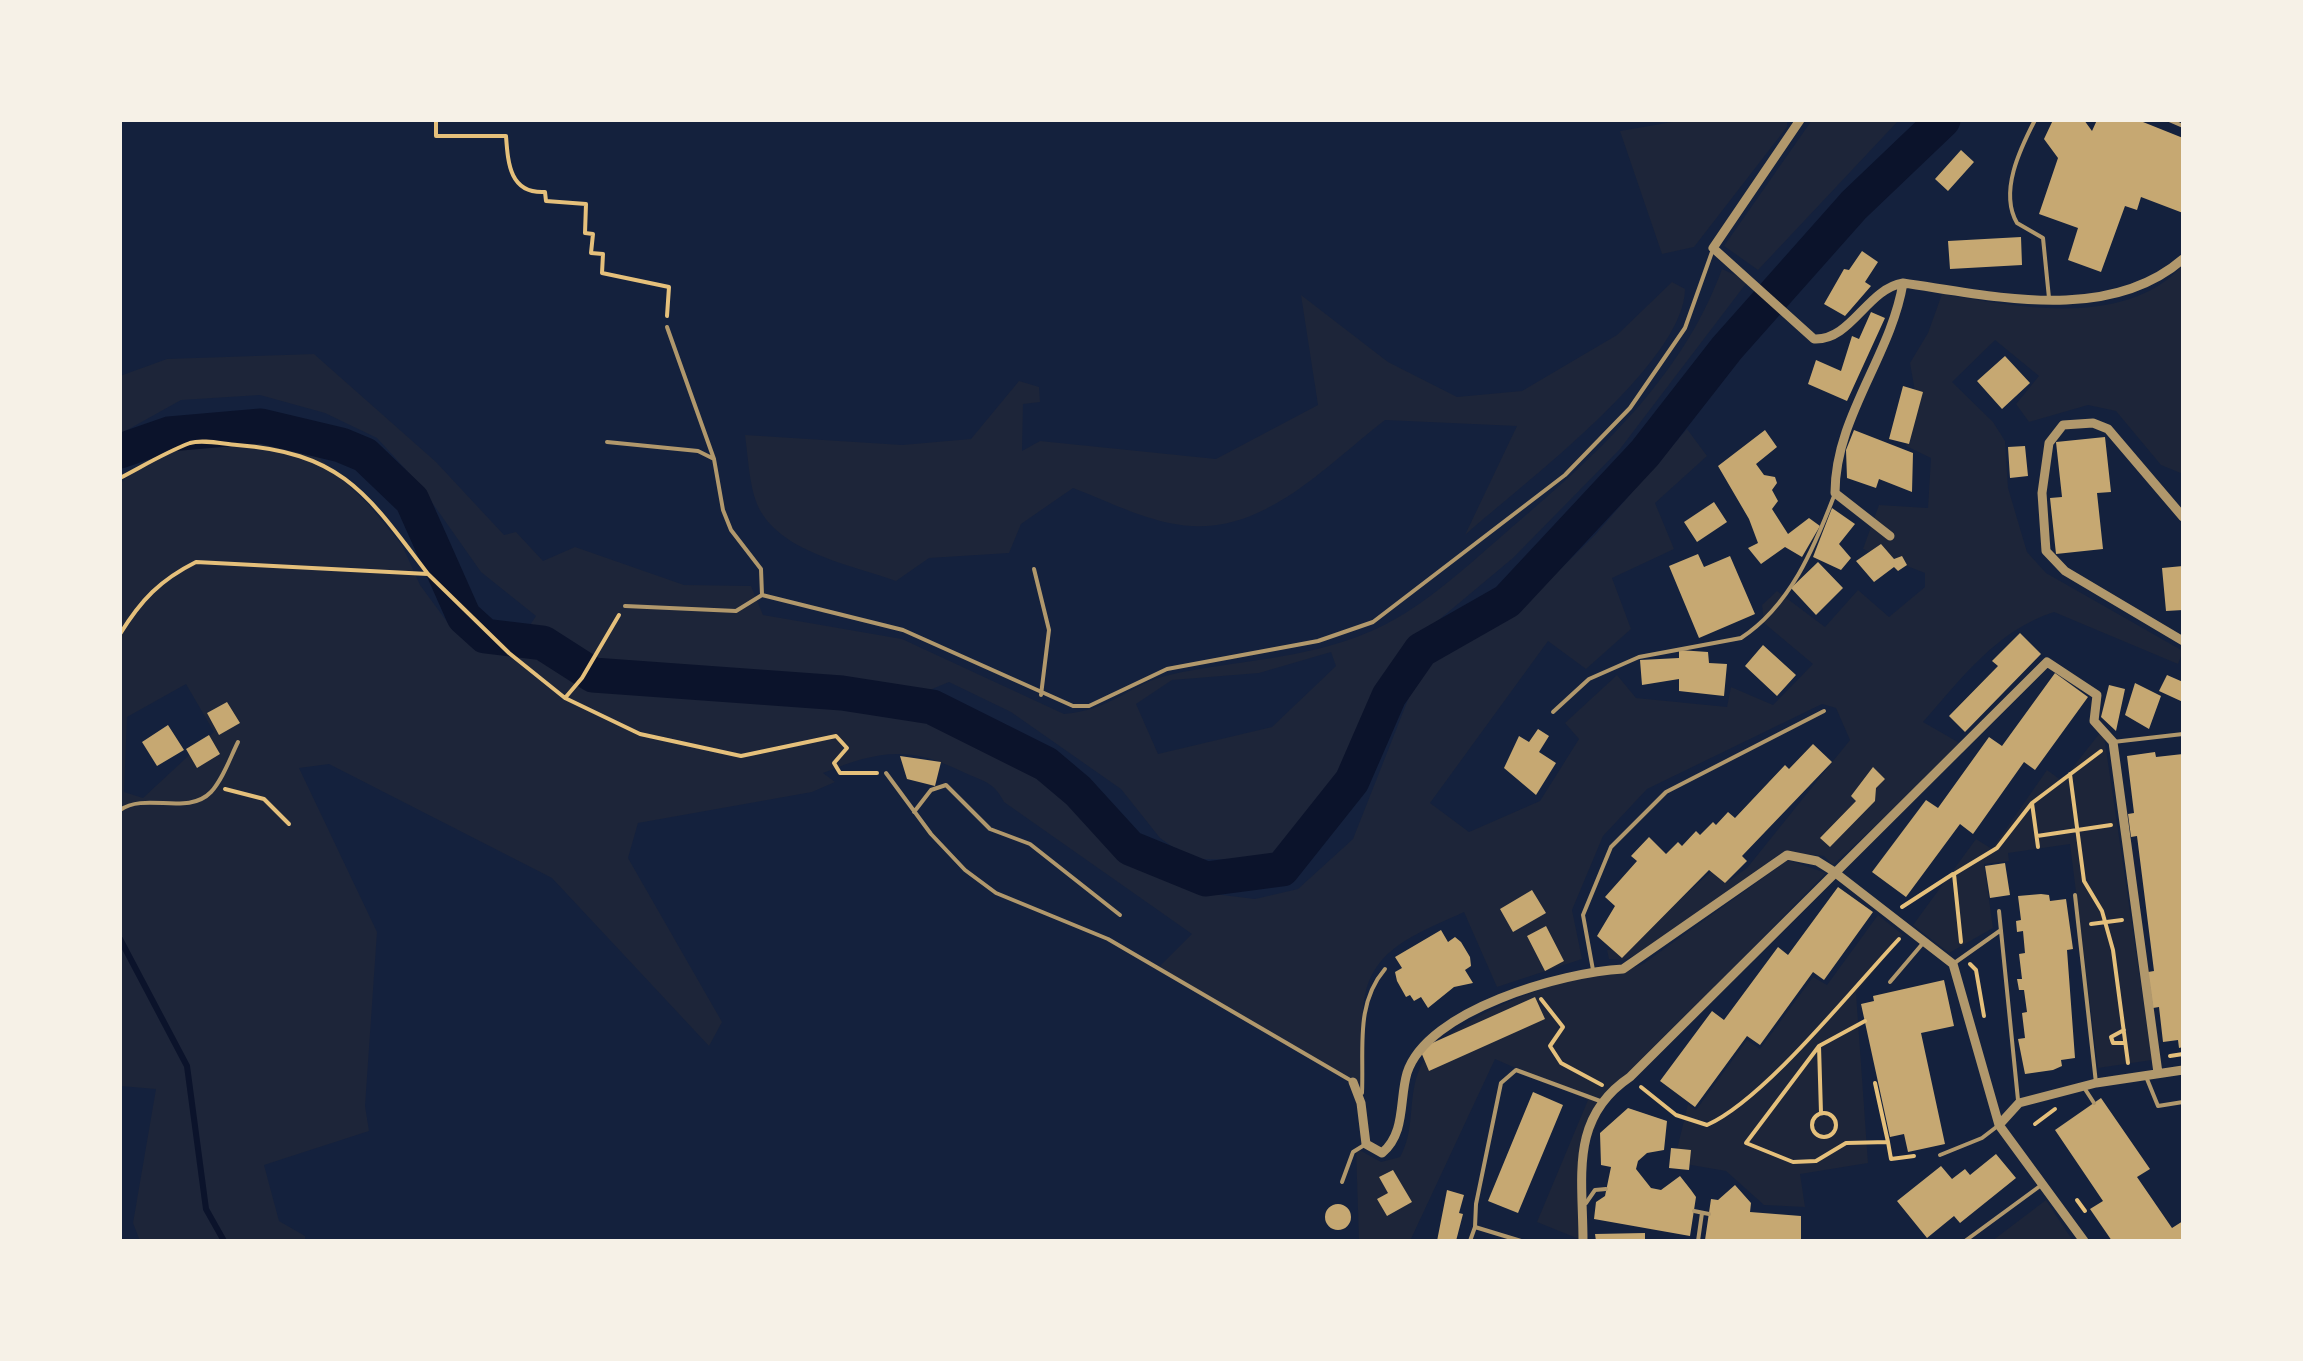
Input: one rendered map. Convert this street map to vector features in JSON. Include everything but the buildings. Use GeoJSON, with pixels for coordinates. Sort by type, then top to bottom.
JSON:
{"type":"FeatureCollection","features":[{"type":"Feature","properties":{"kind":"street"},"geometry":{"type":"LineString","coordinates":[[1800,120],[1713,248],[1814,339],[1834,336],[1889,285],[1904,283],[2005,298],[2096,300],[2160,278],[2183,258]]}},
{"type":"Feature","properties":{"kind":"street"},"geometry":{"type":"LineString","coordinates":[[1890,536],[1835,494],[1835,470],[1854,408],[1897,320],[1904,283]]}},
{"type":"Feature","properties":{"kind":"street"},"geometry":{"type":"LineString","coordinates":[[2183,517],[2108,429],[2093,423],[2063,425],[2049,444],[2042,493],[2046,551],[2064,571],[2183,640]]}},
{"type":"Feature","properties":{"kind":"street"},"geometry":{"type":"LineString","coordinates":[[1583,1241],[1584,1144],[1600,1102],[1630,1078],[1832,871],[2047,662],[2097,694],[2094,721],[2112,742],[2158,1073]]}},
{"type":"Feature","properties":{"kind":"street"},"geometry":{"type":"LineString","coordinates":[[1353,1082],[1361,1103],[1366,1144],[1382,1153],[1393,1144],[1406,1075],[1417,1051],[1467,1016],[1538,986],[1593,970],[1623,969],[1787,855],[1816,860],[1953,964],[1998,1125],[2084,1241]]}},
{"type":"Feature","properties":{"kind":"street"},"geometry":{"type":"LineString","coordinates":[[1998,1125],[2019,1103],[2096,1083],[2183,1070]]}},
{"type":"Feature","properties":{"kind":"lane"},"geometry":{"type":"LineString","coordinates":[[2035,120],[2018,152],[2012,214],[2018,223],[2043,238],[2049,298]]}},
{"type":"Feature","properties":{"kind":"lane"},"geometry":{"type":"LineString","coordinates":[[2168,120],[2183,126]]}},
{"type":"Feature","properties":{"kind":"lane"},"geometry":{"type":"LineString","coordinates":[[625,606],[736,611],[762,595],[903,630],[1073,706],[1089,706],[1167,670],[1318,642],[1372,622],[1565,474],[1630,408],[1685,328],[1713,248]]}},
{"type":"Feature","properties":{"kind":"lane"},"geometry":{"type":"LineString","coordinates":[[667,327],[714,459],[723,510],[731,530],[761,568],[762,595]]}},
{"type":"Feature","properties":{"kind":"lane"},"geometry":{"type":"LineString","coordinates":[[607,442],[698,451],[714,459]]}},
{"type":"Feature","properties":{"kind":"lane"},"geometry":{"type":"LineString","coordinates":[[1553,712],[1589,679],[1639,658],[1742,638],[1756,628],[1803,570],[1835,494]]}},
{"type":"Feature","properties":{"kind":"lane"},"geometry":{"type":"LineString","coordinates":[[1034,570],[1049,630],[1041,694]]}},
{"type":"Feature","properties":{"kind":"lane"},"geometry":{"type":"LineString","coordinates":[[1593,970],[1583,915],[1611,847],[1666,792],[1824,710]]}},
{"type":"Feature","properties":{"kind":"lane"},"geometry":{"type":"LineString","coordinates":[[2112,742],[2183,734]]}},
{"type":"Feature","properties":{"kind":"lane"},"geometry":{"type":"LineString","coordinates":[[120,810],[149,802],[191,802],[215,788],[238,742]]}},
{"type":"Feature","properties":{"kind":"lane"},"geometry":{"type":"LineString","coordinates":[[886,774],[964,870],[996,893],[1108,940],[1246,1016],[1353,1082]]}},
{"type":"Feature","properties":{"kind":"lane"},"geometry":{"type":"LineString","coordinates":[[914,812],[931,790],[946,785],[990,828],[1030,844],[1120,915]]}},
{"type":"Feature","properties":{"kind":"lane"},"geometry":{"type":"LineString","coordinates":[[2075,895],[2096,1083]]}},
{"type":"Feature","properties":{"kind":"lane"},"geometry":{"type":"LineString","coordinates":[[1999,911],[2019,1103]]}},
{"type":"Feature","properties":{"kind":"lane"},"geometry":{"type":"LineString","coordinates":[[1953,964],[2001,930]]}},
{"type":"Feature","properties":{"kind":"lane"},"geometry":{"type":"LineString","coordinates":[[1890,982],[1924,942]]}},
{"type":"Feature","properties":{"kind":"lane"},"geometry":{"type":"LineString","coordinates":[[1361,1103],[1364,1014],[1369,988],[1385,969]]}},
{"type":"Feature","properties":{"kind":"lane"},"geometry":{"type":"LineString","coordinates":[[1470,1241],[1476,1228],[1476,1204],[1501,1083],[1516,1070],[1600,1102]]}},
{"type":"Feature","properties":{"kind":"lane"},"geometry":{"type":"LineString","coordinates":[[2146,1075],[2158,1106],[2183,1102]]}},
{"type":"Feature","properties":{"kind":"lane"},"geometry":{"type":"LineString","coordinates":[[2083,1086],[2094,1103]]}},
{"type":"Feature","properties":{"kind":"lane"},"geometry":{"type":"LineString","coordinates":[[1940,1154],[1982,1138],[1998,1125]]}},
{"type":"Feature","properties":{"kind":"lane"},"geometry":{"type":"LineString","coordinates":[[1342,1182],[1353,1152],[1366,1144]]}},
{"type":"Feature","properties":{"kind":"lane"},"geometry":{"type":"LineString","coordinates":[[1965,1241],[2044,1184]]}},
{"type":"Feature","properties":{"kind":"lane"},"geometry":{"type":"LineString","coordinates":[[1583,1207],[1595,1190],[1606,1189]]}},
{"type":"Feature","properties":{"kind":"lane"},"geometry":{"type":"LineString","coordinates":[[1694,1211],[1709,1214]]}},
{"type":"Feature","properties":{"kind":"lane"},"geometry":{"type":"LineString","coordinates":[[1698,1241],[1702,1213]]}},
{"type":"Feature","properties":{"kind":"lane"},"geometry":{"type":"LineString","coordinates":[[1476,1228],[1522,1241]]}},
{"type":"Feature","properties":{"kind":"path"},"geometry":{"type":"LineString","coordinates":[[436,120],[436,136],[506,136],[508,171],[522,187],[545,192],[546,201],[586,204],[585,234],[593,234],[592,253],[603,254],[602,273],[669,287],[667,327]]}},
{"type":"Feature","properties":{"kind":"path"},"geometry":{"type":"LineString","coordinates":[[120,478],[194,442],[250,446],[302,458],[341,473],[382,512],[428,574],[509,654],[564,698],[640,734],[742,756],[836,736],[847,748],[834,763],[840,773],[886,774]]}},
{"type":"Feature","properties":{"kind":"path"},"geometry":{"type":"LineString","coordinates":[[120,634],[142,599],[168,576],[196,562],[428,574]]}},
{"type":"Feature","properties":{"kind":"path"},"geometry":{"type":"LineString","coordinates":[[564,698],[582,678],[625,606]]}},
{"type":"Feature","properties":{"kind":"path"},"geometry":{"type":"LineString","coordinates":[[1890,915],[1998,848],[2032,803],[2112,742]]}},
{"type":"Feature","properties":{"kind":"path"},"geometry":{"type":"LineString","coordinates":[[2070,774],[2084,881],[2104,922],[2116,970],[2130,1078]]}},
{"type":"Feature","properties":{"kind":"path"},"geometry":{"type":"LineString","coordinates":[[215,788],[264,799],[289,824]]}},
{"type":"Feature","properties":{"kind":"path"},"geometry":{"type":"LineString","coordinates":[[2032,803],[2038,847]]}},
{"type":"Feature","properties":{"kind":"path"},"geometry":{"type":"LineString","coordinates":[[2036,836],[2110,825]]}},
{"type":"Feature","properties":{"kind":"path"},"geometry":{"type":"LineString","coordinates":[[1954,874],[1963,957]]}},
{"type":"Feature","properties":{"kind":"path"},"geometry":{"type":"LineString","coordinates":[[2092,924],[2137,918]]}},
{"type":"Feature","properties":{"kind":"path"},"geometry":{"type":"LineString","coordinates":[[1630,1078],[1676,1115],[1707,1125],[1718,1120],[1755,1092],[1908,929]]}},
{"type":"Feature","properties":{"kind":"path"},"geometry":{"type":"LineString","coordinates":[[2116,970],[2128,969]]}},
{"type":"Feature","properties":{"kind":"path"},"geometry":{"type":"LineString","coordinates":[[1538,986],[1542,1001],[1562,1027],[1550,1046],[1556,1055],[1562,1063],[1591,1076],[1610,1091]]}},
{"type":"Feature","properties":{"kind":"path"},"geometry":{"type":"LineString","coordinates":[[1865,1021],[1819,1046],[1746,1142],[1792,1162],[1816,1161],[1846,1143],[1888,1142]]}},
{"type":"Feature","properties":{"kind":"path"},"geometry":{"type":"LineString","coordinates":[[2124,1030],[2110,1037],[2113,1043],[2126,1043]]}},
{"type":"Feature","properties":{"kind":"path"},"geometry":{"type":"LineString","coordinates":[[1819,1046],[1821,1113],[1812,1128],[1820,1136],[1828,1136],[1834,1132],[1835,1119],[1821,1113]]}},
{"type":"Feature","properties":{"kind":"path"},"geometry":{"type":"LineString","coordinates":[[1876,1084],[1892,1159],[1914,1156]]}},
{"type":"Feature","properties":{"kind":"path"},"geometry":{"type":"LineString","coordinates":[[2035,1124],[2043,1118]]}},
{"type":"Feature","properties":{"kind":"path"},"geometry":{"type":"LineString","coordinates":[[2077,1200],[2084,1212]]}},
{"type":"Feature","properties":{"kind":"shaded area"},"geometry":{"type":"Polygon","coordinates":[[[1684,120],[1787,120],[1787,127],[1694,247],[1662,254],[1620,131],[1684,120]]]}},
{"type":"Feature","properties":{"kind":"shaded area"},"geometry":{"type":"Polygon","coordinates":[[[1812,120],[1899,120],[1758,270],[1724,246],[1812,120]]]}},
{"type":"Feature","properties":{"kind":"shaded area"},"geometry":{"type":"Polygon","coordinates":[[[2183,265],[2183,474],[2161,465],[2116,411],[2088,405],[2029,422],[2016,404],[2039,376],[1995,340],[1952,382],[1993,422],[2005,441],[2008,488],[2027,552],[2046,573],[2183,651],[2178,664],[2054,612],[2015,631],[1981,658],[1923,722],[1963,745],[1833,865],[1824,856],[1783,852],[1638,954],[1623,960],[1609,959],[1607,950],[1625,949],[1715,868],[1730,880],[1747,868],[1850,740],[1836,708],[1822,704],[1647,789],[1603,836],[1572,910],[1582,959],[1497,987],[1464,912],[1424,930],[1392,951],[1370,979],[1364,999],[1365,1060],[1361,1084],[1159,967],[1192,934],[1004,802],[991,785],[925,757],[876,756],[823,773],[835,782],[812,792],[638,823],[628,858],[722,1022],[709,1046],[552,878],[329,764],[299,768],[377,932],[365,1106],[369,1131],[264,1165],[279,1221],[305,1236],[305,1241],[140,1241],[133,1223],[156,1089],[120,1086],[120,484],[144,461],[231,435],[304,443],[368,504],[402,545],[420,585],[448,623],[520,640],[536,616],[481,572],[419,484],[377,438],[325,413],[260,395],[181,400],[120,434],[120,376],[167,359],[314,354],[436,462],[504,535],[516,532],[543,561],[575,547],[684,585],[751,586],[763,615],[902,639],[1064,714],[1095,707],[1169,675],[1295,654],[1344,641],[1405,613],[1536,506],[1630,416],[1683,347],[1722,269],[1748,281],[1620,449],[1513,558],[1404,649],[1348,772],[1310,827],[1274,860],[1190,859],[1160,838],[1121,789],[1011,712],[949,682],[879,711],[921,716],[999,752],[1072,799],[1121,854],[1198,892],[1255,899],[1298,889],[1353,839],[1409,697],[1433,661],[1532,597],[1595,535],[1687,429],[1707,456],[1655,503],[1674,549],[1612,578],[1631,629],[1586,669],[1548,641],[1430,803],[1469,832],[1540,801],[1579,739],[1565,723],[1617,675],[1636,698],[1727,707],[1731,687],[1773,705],[1813,664],[1764,623],[1762,605],[1777,591],[1825,627],[1858,590],[1889,617],[1925,587],[1925,573],[1863,549],[1879,505],[1928,508],[1931,458],[1906,446],[1918,409],[1910,363],[1928,333],[1942,294],[2004,304],[2069,308],[2101,306],[2132,298],[2159,285],[2183,265]],[[1331,652],[1259,673],[1172,680],[1136,704],[1158,754],[1272,727],[1336,666],[1331,652]],[[186,684],[127,717],[124,792],[143,798],[214,732],[186,684]]]}},
{"type":"Feature","properties":{"kind":"shaded area"},"geometry":{"type":"Polygon","coordinates":[[[1672,282],[1685,289],[1678,319],[1658,352],[1596,421],[1465,535],[1517,426],[1385,420],[1296,491],[1246,518],[1220,525],[1161,521],[1073,488],[1021,524],[1009,553],[929,558],[896,581],[798,545],[767,520],[752,488],[745,435],[902,445],[971,439],[1019,381],[1039,387],[1040,402],[1023,404],[1022,451],[1040,441],[1216,459],[1318,405],[1301,295],[1388,362],[1457,397],[1522,391],[1617,335],[1672,282]]]}},
{"type":"Feature","properties":{"kind":"shaded area"},"geometry":{"type":"Polygon","coordinates":[[[2103,729],[2152,1060],[2098,1068],[2070,844],[2008,853],[2009,861],[1984,864],[1993,928],[1949,953],[1913,925],[1976,839],[1992,849],[2047,770],[2062,781],[2103,729]]]}},
{"type":"Feature","properties":{"kind":"shaded area"},"geometry":{"type":"Polygon","coordinates":[[[1788,860],[1826,873],[1610,1093],[1579,1166],[1579,1239],[1537,1222],[1588,1100],[1495,1059],[1410,1241],[1359,1241],[1356,1148],[1381,1162],[1400,1157],[1420,1068],[1449,1035],[1521,997],[1571,980],[1643,964],[1788,860]]]}},
{"type":"Feature","properties":{"kind":"shaded area"},"geometry":{"type":"Polygon","coordinates":[[[1878,915],[1903,935],[1856,993],[1868,1163],[1800,1174],[1805,1207],[1764,1205],[1726,1171],[1674,1162],[1688,1104],[1696,1110],[1747,1040],[1760,1049],[1813,977],[1827,985],[1878,915]]]}},
{"type":"Feature","properties":{"kind":"shaded area"},"geometry":{"type":"Polygon","coordinates":[[[2046,1200],[2073,1241],[1992,1241],[2046,1200]]]}},
{"type":"Feature","properties":{"kind":"waterway"},"geometry":{"type":"LineString","coordinates":[[120,451],[169,434],[261,426],[341,445],[365,455],[412,500],[464,617],[485,636],[543,643],[593,675],[842,693],[932,707],[1046,764],[1078,791],[1130,848],[1206,879],[1282,869],[1352,781],[1389,696],[1421,650],[1507,601],[1645,453],[1727,348],[1854,205],[1943,120]]}},
{"type":"Feature","properties":{"kind":"waterway"},"geometry":{"type":"LineString","coordinates":[[120,939],[187,1066],[206,1209],[224,1241]]}}]}
